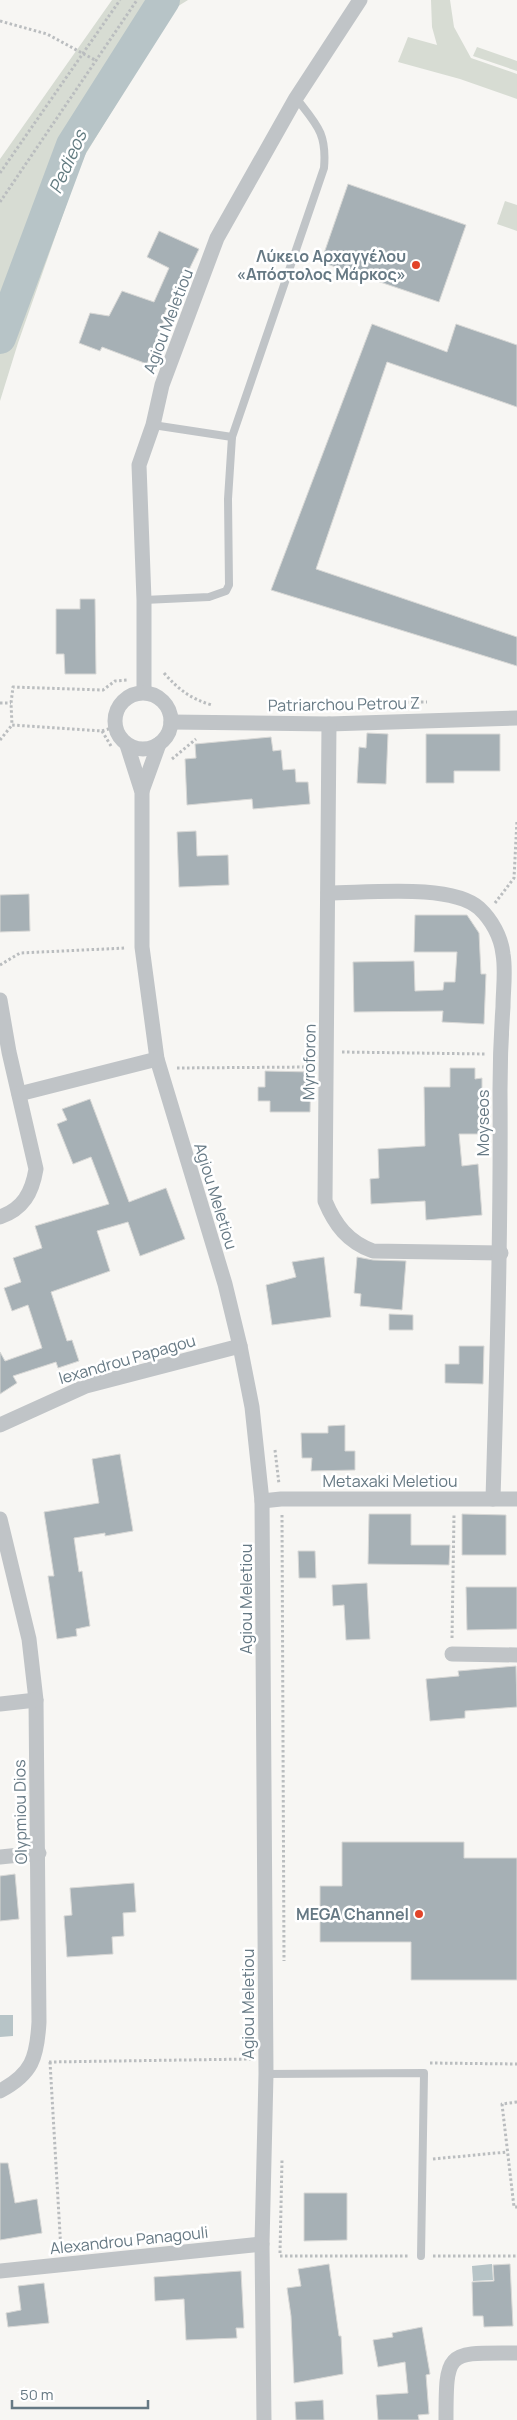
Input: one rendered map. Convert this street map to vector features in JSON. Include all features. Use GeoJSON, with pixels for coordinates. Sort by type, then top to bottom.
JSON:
{"type":"FeatureCollection","features":[{"type":"Feature","properties":{"kind":"street","name":"Agiou Meletiou"},"geometry":{"type":"LineString","coordinates":[[144,686],[144,600],[139,466],[153,426],[162,385],[218,238],[296,98],[360,0]]}},
{"type":"Feature","properties":{"kind":"street"},"geometry":{"type":"LineString","coordinates":[[144,686],[164,701],[170,711],[171,722],[168,735],[159,744],[141,749],[127,745],[108,729],[114,719],[118,705],[144,686]]}},
{"type":"Feature","properties":{"kind":"street","name":"Patriarchou Petrou Z"},"geometry":{"type":"LineString","coordinates":[[171,722],[330,724],[517,718]]}},
{"type":"Feature","properties":{"kind":"street","name":"Myroforon"},"geometry":{"type":"LineString","coordinates":[[330,724],[325,1201],[338,1227],[359,1246],[373,1251],[500,1252]]}},
{"type":"Feature","properties":{"kind":"street","name":"Agiou Meletiou"},"geometry":{"type":"LineString","coordinates":[[142,792],[159,744]]}},
{"type":"Feature","properties":{"kind":"street","name":"Agiou Meletiou"},"geometry":{"type":"LineString","coordinates":[[127,745],[142,792],[142,947],[158,1066],[225,1284],[240,1346],[252,1407],[262,1501],[266,2058],[262,2244],[264,2420]]}},
{"type":"Feature","properties":{"kind":"street","name":"Moyseos"},"geometry":{"type":"LineString","coordinates":[[328,893],[432,892],[452,894],[465,899],[486,916],[495,929],[503,954],[500,1055],[500,1252],[493,1499]]}},
{"type":"Feature","properties":{"kind":"street"},"geometry":{"type":"LineString","coordinates":[[0,1000],[9,1052],[36,1169],[34,1186],[28,1198],[16,1210],[0,1217]]}},
{"type":"Feature","properties":{"kind":"street"},"geometry":{"type":"LineString","coordinates":[[19,1094],[158,1066]]}},
{"type":"Feature","properties":{"kind":"street","name":"lexandrou Papagou"},"geometry":{"type":"LineString","coordinates":[[0,1425],[86,1386],[240,1346]]}},
{"type":"Feature","properties":{"kind":"street","name":"Metaxaki Meletiou"},"geometry":{"type":"LineString","coordinates":[[262,1501],[282,1499],[517,1499]]}},
{"type":"Feature","properties":{"kind":"street","name":"Olypmiou Dios"},"geometry":{"type":"LineString","coordinates":[[0,1519],[29,1639],[36,1700],[39,1853],[38,2042],[33,2062],[15,2083],[0,2092]]}},
{"type":"Feature","properties":{"kind":"street"},"geometry":{"type":"LineString","coordinates":[[452,1654],[517,1655]]}},
{"type":"Feature","properties":{"kind":"street"},"geometry":{"type":"LineString","coordinates":[[0,1704],[36,1700]]}},
{"type":"Feature","properties":{"kind":"street"},"geometry":{"type":"LineString","coordinates":[[0,1857],[39,1853]]}},
{"type":"Feature","properties":{"kind":"street","name":"Alexandrou Panagouli"},"geometry":{"type":"LineString","coordinates":[[0,2271],[262,2244]]}},
{"type":"Feature","properties":{"kind":"street"},"geometry":{"type":"LineString","coordinates":[[446,2420],[446,2378],[448,2368],[453,2360],[463,2355],[476,2353],[517,2354]]}},
{"type":"Feature","properties":{"kind":"lane"},"geometry":{"type":"LineString","coordinates":[[144,600],[209,597],[226,591],[229,585],[228,499],[232,437],[324,168],[326,148],[321,132],[296,98]]}},
{"type":"Feature","properties":{"kind":"lane"},"geometry":{"type":"LineString","coordinates":[[153,426],[232,437]]}},
{"type":"Feature","properties":{"kind":"lane"},"geometry":{"type":"LineString","coordinates":[[266,2074],[424,2073],[421,2256]]}},
{"type":"Feature","properties":{"kind":"path"},"geometry":{"type":"LineString","coordinates":[[0,173],[120,0]]}},
{"type":"Feature","properties":{"kind":"path"},"geometry":{"type":"LineString","coordinates":[[0,202],[137,0]]}},
{"type":"Feature","properties":{"kind":"path"},"geometry":{"type":"LineString","coordinates":[[0,21],[47,34],[95,60]]}},
{"type":"Feature","properties":{"kind":"path"},"geometry":{"type":"LineString","coordinates":[[164,673],[178,689],[193,699],[213,705]]}},
{"type":"Feature","properties":{"kind":"path"},"geometry":{"type":"LineString","coordinates":[[0,740],[12,725],[11,703],[13,688],[103,690],[115,681],[144,686]]}},
{"type":"Feature","properties":{"kind":"path"},"geometry":{"type":"LineString","coordinates":[[262,705],[437,702]]}},
{"type":"Feature","properties":{"kind":"path"},"geometry":{"type":"LineString","coordinates":[[0,703],[11,703]]}},
{"type":"Feature","properties":{"kind":"path"},"geometry":{"type":"LineString","coordinates":[[12,725],[108,729],[112,747],[133,759]]}},
{"type":"Feature","properties":{"kind":"path"},"geometry":{"type":"LineString","coordinates":[[486,916],[514,878],[517,820]]}},
{"type":"Feature","properties":{"kind":"path"},"geometry":{"type":"LineString","coordinates":[[0,966],[20,953],[142,947]]}},
{"type":"Feature","properties":{"kind":"path"},"geometry":{"type":"LineString","coordinates":[[158,1066],[178,1068],[326,1060],[500,1055]]}},
{"type":"Feature","properties":{"kind":"path"},"geometry":{"type":"LineString","coordinates":[[452,1654],[454,1499]]}},
{"type":"Feature","properties":{"kind":"path"},"geometry":{"type":"LineString","coordinates":[[33,2062],[266,2058]]}},
{"type":"Feature","properties":{"kind":"path"},"geometry":{"type":"LineString","coordinates":[[50,2062],[62,2265]]}},
{"type":"Feature","properties":{"kind":"path"},"geometry":{"type":"LineString","coordinates":[[517,2102],[502,2104],[514,2207],[517,2207]]}},
{"type":"Feature","properties":{"kind":"path"},"geometry":{"type":"LineString","coordinates":[[422,2159],[508,2152]]}},
{"type":"Feature","properties":{"kind":"path"},"geometry":{"type":"LineString","coordinates":[[280,2256],[517,2256]]}},
{"type":"Feature","properties":{"kind":"shaded area"},"geometry":{"type":"Polygon","coordinates":[[[112,0],[188,0],[175,8],[82,160],[18,343],[0,401],[0,159],[112,0]]]}},
{"type":"Feature","properties":{"kind":"shaded area"},"geometry":{"type":"Polygon","coordinates":[[[431,0],[450,0],[454,27],[471,58],[517,74],[517,99],[460,79],[398,62],[408,37],[437,45],[432,27],[431,0]]]}},
{"type":"Feature","properties":{"kind":"shaded area"},"geometry":{"type":"Polygon","coordinates":[[[477,47],[517,61],[517,71],[473,56],[477,47]]]}},
{"type":"Feature","properties":{"kind":"shaded area"},"geometry":{"type":"Polygon","coordinates":[[[505,201],[517,205],[517,231],[497,224],[505,201]]]}},
{"type":"Feature","properties":{"kind":"shaded area"},"geometry":{"type":"Polygon","coordinates":[[[0,2015],[13,2015],[13,2036],[0,2037],[0,2015]]]}},
{"type":"Feature","properties":{"kind":"shaded area"},"geometry":{"type":"Polygon","coordinates":[[[492,2264],[493,2280],[473,2281],[472,2266],[492,2264]]]}},
{"type":"Feature","properties":{"kind":"building"},"geometry":{"type":"Polygon","coordinates":[[[348,184],[466,225],[439,302],[321,262],[348,184]]]}},
{"type":"Feature","properties":{"kind":"building"},"geometry":{"type":"Polygon","coordinates":[[[159,231],[199,249],[186,276],[182,274],[162,319],[164,320],[147,364],[102,347],[100,351],[79,343],[90,313],[109,316],[122,291],[154,302],[169,268],[147,257],[159,231]]]}},
{"type":"Feature","properties":{"kind":"building"},"geometry":{"type":"Polygon","coordinates":[[[372,324],[447,352],[456,324],[517,345],[517,407],[387,362],[316,569],[517,637],[517,666],[271,590],[372,324]]]}},
{"type":"Feature","properties":{"kind":"building"},"geometry":{"type":"Polygon","coordinates":[[[80,599],[95,599],[96,674],[65,674],[64,654],[56,654],[56,609],[80,609],[80,599]]]}},
{"type":"Feature","properties":{"kind":"building"},"geometry":{"type":"Polygon","coordinates":[[[367,733],[388,734],[386,784],[357,783],[359,747],[366,748],[367,733]]]}},
{"type":"Feature","properties":{"kind":"building"},"geometry":{"type":"Polygon","coordinates":[[[426,734],[500,734],[500,771],[454,771],[454,783],[426,783],[426,734]]]}},
{"type":"Feature","properties":{"kind":"building"},"geometry":{"type":"Polygon","coordinates":[[[271,737],[273,751],[281,750],[283,770],[295,769],[296,782],[308,782],[310,804],[253,809],[252,799],[187,805],[185,759],[196,758],[195,744],[271,737]]]}},
{"type":"Feature","properties":{"kind":"building"},"geometry":{"type":"Polygon","coordinates":[[[196,831],[197,856],[228,855],[229,885],[179,887],[177,832],[196,831]]]}},
{"type":"Feature","properties":{"kind":"building"},"geometry":{"type":"Polygon","coordinates":[[[29,894],[30,931],[0,932],[0,895],[29,894]]]}},
{"type":"Feature","properties":{"kind":"building"},"geometry":{"type":"Polygon","coordinates":[[[415,915],[467,915],[479,933],[481,974],[486,974],[484,1024],[442,1022],[443,1011],[354,1012],[353,962],[414,961],[415,991],[443,990],[444,982],[455,982],[457,952],[414,952],[415,915]]]}},
{"type":"Feature","properties":{"kind":"building"},"geometry":{"type":"Polygon","coordinates":[[[450,1068],[475,1068],[475,1079],[482,1078],[482,1134],[459,1134],[462,1166],[478,1164],[482,1215],[426,1220],[425,1201],[371,1204],[370,1179],[379,1178],[378,1149],[425,1146],[424,1087],[450,1087],[450,1068]]]}},
{"type":"Feature","properties":{"kind":"building"},"geometry":{"type":"Polygon","coordinates":[[[265,1071],[311,1072],[310,1112],[270,1112],[270,1101],[258,1101],[258,1087],[265,1087],[265,1071]]]}},
{"type":"Feature","properties":{"kind":"building"},"geometry":{"type":"Polygon","coordinates":[[[90,1099],[129,1202],[166,1188],[185,1239],[140,1256],[128,1222],[97,1231],[110,1271],[51,1292],[67,1341],[72,1340],[79,1361],[58,1368],[56,1362],[13,1376],[17,1383],[0,1394],[0,1352],[5,1361],[42,1348],[28,1305],[12,1311],[4,1288],[21,1282],[13,1258],[42,1248],[35,1226],[109,1204],[91,1157],[73,1164],[57,1124],[67,1120],[62,1109],[90,1099]]]}},
{"type":"Feature","properties":{"kind":"building"},"geometry":{"type":"Polygon","coordinates":[[[324,1257],[331,1317],[272,1325],[266,1285],[296,1277],[292,1262],[324,1257]]]}},
{"type":"Feature","properties":{"kind":"building"},"geometry":{"type":"Polygon","coordinates":[[[357,1257],[373,1260],[406,1261],[402,1310],[360,1306],[361,1294],[354,1293],[357,1257]]]}},
{"type":"Feature","properties":{"kind":"building"},"geometry":{"type":"Polygon","coordinates":[[[389,1314],[413,1315],[413,1330],[389,1330],[389,1314]]]}},
{"type":"Feature","properties":{"kind":"building"},"geometry":{"type":"Polygon","coordinates":[[[459,1346],[484,1346],[483,1384],[445,1383],[445,1364],[459,1364],[459,1346]]]}},
{"type":"Feature","properties":{"kind":"building"},"geometry":{"type":"Polygon","coordinates":[[[345,1425],[345,1451],[355,1451],[355,1470],[311,1471],[312,1458],[302,1458],[301,1433],[328,1433],[328,1426],[345,1425]]]}},
{"type":"Feature","properties":{"kind":"building"},"geometry":{"type":"Polygon","coordinates":[[[120,1454],[133,1531],[105,1536],[105,1533],[74,1538],[79,1572],[82,1571],[90,1626],[76,1629],[77,1636],[57,1639],[48,1576],[54,1576],[44,1512],[99,1503],[92,1459],[120,1454]]]}},
{"type":"Feature","properties":{"kind":"building"},"geometry":{"type":"Polygon","coordinates":[[[369,1514],[411,1514],[411,1545],[450,1545],[449,1565],[368,1564],[369,1514]]]}},
{"type":"Feature","properties":{"kind":"building"},"geometry":{"type":"Polygon","coordinates":[[[462,1514],[506,1515],[506,1555],[462,1555],[462,1514]]]}},
{"type":"Feature","properties":{"kind":"building"},"geometry":{"type":"Polygon","coordinates":[[[298,1551],[315,1551],[316,1578],[299,1578],[298,1551]]]}},
{"type":"Feature","properties":{"kind":"building"},"geometry":{"type":"Polygon","coordinates":[[[367,1583],[370,1639],[346,1640],[344,1605],[333,1606],[332,1585],[367,1583]]]}},
{"type":"Feature","properties":{"kind":"building"},"geometry":{"type":"Polygon","coordinates":[[[466,1587],[517,1587],[517,1629],[467,1630],[466,1587]]]}},
{"type":"Feature","properties":{"kind":"building"},"geometry":{"type":"Polygon","coordinates":[[[516,1666],[517,1707],[465,1711],[465,1718],[430,1721],[426,1679],[459,1676],[458,1671],[516,1666]]]}},
{"type":"Feature","properties":{"kind":"building","name":"MEGA Channel"},"geometry":{"type":"Polygon","coordinates":[[[342,1842],[464,1842],[464,1858],[517,1858],[517,1980],[411,1980],[411,1942],[320,1942],[320,1886],[342,1886],[342,1842]]]}},
{"type":"Feature","properties":{"kind":"building"},"geometry":{"type":"Polygon","coordinates":[[[15,1874],[19,1919],[0,1921],[0,1876],[15,1874]]]}},
{"type":"Feature","properties":{"kind":"building"},"geometry":{"type":"Polygon","coordinates":[[[134,1883],[136,1912],[123,1913],[124,1936],[112,1937],[113,1954],[67,1957],[64,1916],[72,1915],[70,1888],[134,1883]]]}},
{"type":"Feature","properties":{"kind":"building"},"geometry":{"type":"Polygon","coordinates":[[[0,2163],[8,2163],[15,2203],[37,2199],[42,2233],[0,2240],[0,2163]]]}},
{"type":"Feature","properties":{"kind":"building"},"geometry":{"type":"Polygon","coordinates":[[[304,2193],[347,2193],[347,2240],[304,2241],[304,2193]]]}},
{"type":"Feature","properties":{"kind":"building"},"geometry":{"type":"Polygon","coordinates":[[[329,2264],[339,2336],[341,2336],[343,2374],[294,2383],[291,2316],[287,2288],[301,2286],[298,2269],[329,2264]]]}},
{"type":"Feature","properties":{"kind":"building"},"geometry":{"type":"Polygon","coordinates":[[[510,2264],[513,2326],[484,2327],[483,2316],[473,2316],[472,2282],[494,2281],[493,2265],[510,2264]]]}},
{"type":"Feature","properties":{"kind":"building"},"geometry":{"type":"Polygon","coordinates":[[[241,2271],[244,2328],[236,2328],[237,2338],[186,2340],[184,2299],[155,2301],[154,2277],[241,2271]]]}},
{"type":"Feature","properties":{"kind":"building"},"geometry":{"type":"Polygon","coordinates":[[[44,2283],[49,2323],[8,2327],[6,2313],[21,2310],[18,2286],[44,2283]]]}},
{"type":"Feature","properties":{"kind":"building"},"geometry":{"type":"Polygon","coordinates":[[[422,2327],[430,2374],[426,2375],[429,2414],[418,2415],[419,2420],[378,2420],[376,2395],[408,2393],[405,2362],[378,2367],[373,2340],[393,2337],[392,2333],[422,2327]]]}},
{"type":"Feature","properties":{"kind":"building"},"geometry":{"type":"Polygon","coordinates":[[[323,2400],[324,2420],[296,2420],[295,2402],[323,2400]]]}},
{"type":"Feature","properties":{"kind":"waterway","name":"Pedieos"},"geometry":{"type":"LineString","coordinates":[[0,338],[72,145],[164,0]]}},
{"type":"Feature","properties":{"kind":"place","name":"Λύκειο Αρχαγγέλου «Απόστολος Μάρκος»"},"geometry":{"type":"Point","coordinates":[416,265]}},
{"type":"Feature","properties":{"kind":"place","name":"MEGA Channel"},"geometry":{"type":"Point","coordinates":[419,1914]}}]}
